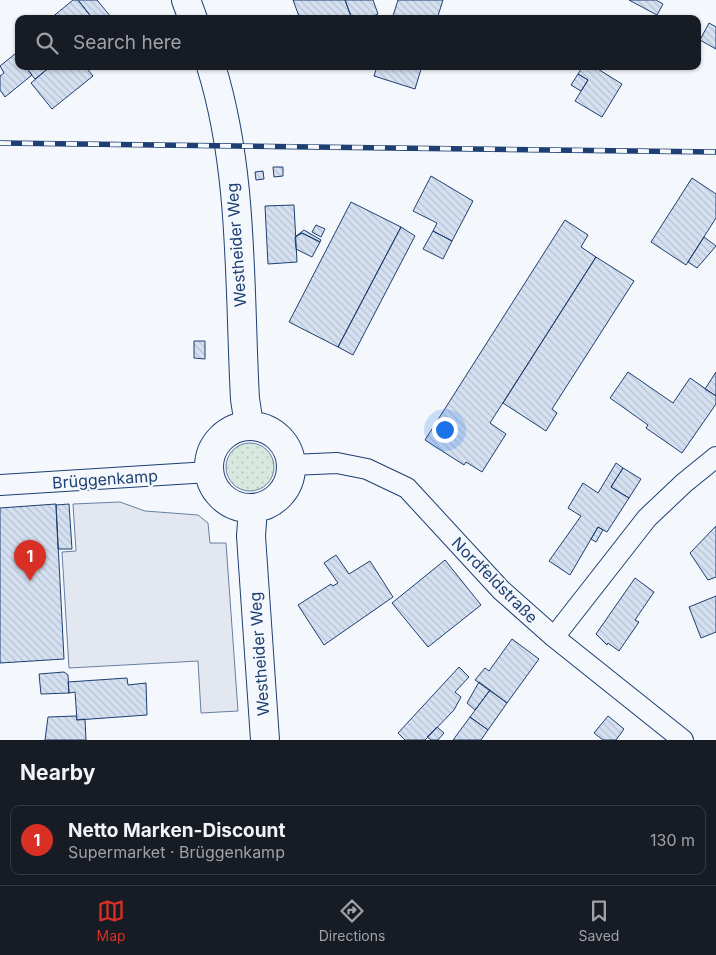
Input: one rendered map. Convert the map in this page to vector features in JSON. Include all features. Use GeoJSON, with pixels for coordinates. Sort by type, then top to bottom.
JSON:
{"type":"FeatureCollection","features":[{"type":"Feature","properties":{"kind":"main road"},"geometry":{"type":"LineString","coordinates":[[186,0],[192,15]]}},
{"type":"Feature","properties":{"kind":"main road","name":"Westheider Weg"},"geometry":{"type":"LineString","coordinates":[[212,70],[226,120],[230,146],[237,235],[245,398],[249,425]]}},
{"type":"Feature","properties":{"kind":"main road"},"geometry":{"type":"LineString","coordinates":[[249,425],[262,427],[278,437],[289,452],[292,464],[291,475],[281,494],[273,501],[253,508],[240,507],[229,502],[213,484],[209,472],[210,458],[215,445],[224,435],[236,428],[249,425]]}},
{"type":"Feature","properties":{"kind":"main road","name":"Westheider Weg"},"geometry":{"type":"LineString","coordinates":[[253,508],[251,536],[265,740]]}},
{"type":"Feature","properties":{"kind":"street"},"geometry":{"type":"LineString","coordinates":[[554,637],[647,518],[684,483],[716,457]]}},
{"type":"Feature","properties":{"kind":"street","name":"Nordfeldstraße"},"geometry":{"type":"LineString","coordinates":[[292,464],[336,463],[366,469],[407,488],[501,590],[554,637],[683,740]]}},
{"type":"Feature","properties":{"kind":"street","name":"Brüggenkamp"},"geometry":{"type":"LineString","coordinates":[[0,485],[209,472]]}},
{"type":"Feature","properties":{"kind":"shaded area"},"geometry":{"type":"Polygon","coordinates":[[[245,443],[255,443],[267,450],[274,462],[274,472],[267,484],[255,491],[245,491],[237,487],[230,480],[226,472],[226,462],[230,454],[237,447],[245,443]]]}},
{"type":"Feature","properties":{"kind":"shaded area"},"geometry":{"type":"Polygon","coordinates":[[[120,502],[145,511],[198,515],[208,523],[210,543],[226,543],[238,711],[201,713],[198,661],[69,668],[62,552],[76,551],[73,504],[120,502]]]}},
{"type":"Feature","properties":{"kind":"building"},"geometry":{"type":"Polygon","coordinates":[[[73,0],[78,0],[90,15],[55,15],[73,0]]]}},
{"type":"Feature","properties":{"kind":"building"},"geometry":{"type":"Polygon","coordinates":[[[78,0],[97,0],[109,15],[90,15],[78,0]]]}},
{"type":"Feature","properties":{"kind":"building"},"geometry":{"type":"Polygon","coordinates":[[[293,0],[345,0],[351,15],[299,15],[293,0]]]}},
{"type":"Feature","properties":{"kind":"building"},"geometry":{"type":"Polygon","coordinates":[[[345,0],[373,0],[378,14],[376,15],[351,15],[345,0]]]}},
{"type":"Feature","properties":{"kind":"building"},"geometry":{"type":"Polygon","coordinates":[[[398,0],[443,0],[438,15],[393,15],[398,0]]]}},
{"type":"Feature","properties":{"kind":"building"},"geometry":{"type":"Polygon","coordinates":[[[629,0],[656,0],[663,4],[657,15],[629,0]]]}},
{"type":"Feature","properties":{"kind":"building"},"geometry":{"type":"Polygon","coordinates":[[[709,23],[716,27],[716,49],[701,41],[709,23]]]}},
{"type":"Feature","properties":{"kind":"building"},"geometry":{"type":"Polygon","coordinates":[[[15,54],[15,70],[28,70],[32,75],[5,97],[0,90],[0,76],[4,73],[0,66],[15,54]]]}},
{"type":"Feature","properties":{"kind":"building"},"geometry":{"type":"Polygon","coordinates":[[[28,70],[46,70],[35,79],[28,70]]]}},
{"type":"Feature","properties":{"kind":"building"},"geometry":{"type":"Polygon","coordinates":[[[46,70],[88,70],[93,76],[52,109],[31,83],[46,70]]]}},
{"type":"Feature","properties":{"kind":"building"},"geometry":{"type":"Polygon","coordinates":[[[376,70],[421,70],[415,89],[374,76],[376,70]]]}},
{"type":"Feature","properties":{"kind":"building"},"geometry":{"type":"Polygon","coordinates":[[[580,70],[599,70],[622,84],[602,117],[575,101],[588,80],[578,74],[580,70]]]}},
{"type":"Feature","properties":{"kind":"building"},"geometry":{"type":"Polygon","coordinates":[[[578,74],[588,80],[581,91],[571,85],[578,74]]]}},
{"type":"Feature","properties":{"kind":"building"},"geometry":{"type":"Polygon","coordinates":[[[273,167],[283,167],[283,176],[274,177],[273,167]]]}},
{"type":"Feature","properties":{"kind":"building"},"geometry":{"type":"Polygon","coordinates":[[[263,171],[264,179],[256,180],[255,172],[263,171]]]}},
{"type":"Feature","properties":{"kind":"building"},"geometry":{"type":"Polygon","coordinates":[[[431,176],[473,201],[452,241],[433,231],[437,223],[413,211],[431,176]]]}},
{"type":"Feature","properties":{"kind":"building"},"geometry":{"type":"Polygon","coordinates":[[[692,178],[716,194],[716,218],[686,265],[651,242],[692,178]]]}},
{"type":"Feature","properties":{"kind":"building"},"geometry":{"type":"Polygon","coordinates":[[[351,202],[401,227],[338,347],[289,322],[351,202]]]}},
{"type":"Feature","properties":{"kind":"building"},"geometry":{"type":"Polygon","coordinates":[[[294,205],[297,262],[268,264],[265,206],[294,205]]]}},
{"type":"Feature","properties":{"kind":"building"},"geometry":{"type":"Polygon","coordinates":[[[565,220],[588,235],[581,247],[596,257],[490,423],[506,434],[482,472],[466,462],[464,465],[425,440],[565,220]]]}},
{"type":"Feature","properties":{"kind":"building"},"geometry":{"type":"Polygon","coordinates":[[[316,225],[325,229],[321,237],[312,232],[316,225]]]}},
{"type":"Feature","properties":{"kind":"building"},"geometry":{"type":"Polygon","coordinates":[[[401,227],[415,236],[353,355],[338,347],[401,227]]]}},
{"type":"Feature","properties":{"kind":"building"},"geometry":{"type":"Polygon","coordinates":[[[304,230],[321,240],[320,242],[302,233],[295,237],[304,230]]]}},
{"type":"Feature","properties":{"kind":"building"},"geometry":{"type":"Polygon","coordinates":[[[433,231],[452,241],[443,259],[423,249],[433,231]]]}},
{"type":"Feature","properties":{"kind":"building"},"geometry":{"type":"Polygon","coordinates":[[[302,233],[320,242],[312,257],[296,249],[295,237],[302,233]]]}},
{"type":"Feature","properties":{"kind":"building"},"geometry":{"type":"Polygon","coordinates":[[[704,237],[716,246],[697,268],[688,262],[704,237]]]}},
{"type":"Feature","properties":{"kind":"building"},"geometry":{"type":"Polygon","coordinates":[[[596,257],[634,281],[552,409],[557,413],[546,431],[503,403],[596,257]]]}},
{"type":"Feature","properties":{"kind":"building"},"geometry":{"type":"Polygon","coordinates":[[[194,341],[205,341],[205,359],[194,358],[194,341]]]}},
{"type":"Feature","properties":{"kind":"building"},"geometry":{"type":"Polygon","coordinates":[[[628,372],[673,403],[690,378],[716,396],[716,404],[682,453],[646,428],[648,425],[610,398],[628,372]]]}},
{"type":"Feature","properties":{"kind":"building"},"geometry":{"type":"Polygon","coordinates":[[[716,372],[716,396],[705,389],[716,372]]]}},
{"type":"Feature","properties":{"kind":"building"},"geometry":{"type":"Polygon","coordinates":[[[616,463],[623,468],[611,487],[629,498],[607,532],[598,527],[570,575],[549,561],[581,516],[568,508],[583,483],[598,493],[616,463]]]}},
{"type":"Feature","properties":{"kind":"building"},"geometry":{"type":"Polygon","coordinates":[[[623,468],[641,479],[629,498],[611,487],[623,468]]]}},
{"type":"Feature","properties":{"kind":"building"},"geometry":{"type":"Polygon","coordinates":[[[56,504],[64,659],[0,663],[0,508],[56,504]]]}},
{"type":"Feature","properties":{"kind":"building"},"geometry":{"type":"Polygon","coordinates":[[[69,504],[72,549],[58,549],[56,505],[69,504]]]}},
{"type":"Feature","properties":{"kind":"building"},"geometry":{"type":"Polygon","coordinates":[[[716,526],[716,577],[708,580],[690,553],[716,526]]]}},
{"type":"Feature","properties":{"kind":"building"},"geometry":{"type":"Polygon","coordinates":[[[598,527],[603,530],[596,542],[591,539],[598,527]]]}},
{"type":"Feature","properties":{"kind":"building"},"geometry":{"type":"Polygon","coordinates":[[[336,555],[349,574],[370,561],[393,597],[324,645],[298,605],[331,584],[333,586],[338,583],[324,563],[336,555]]]}},
{"type":"Feature","properties":{"kind":"building"},"geometry":{"type":"Polygon","coordinates":[[[445,560],[481,605],[428,647],[392,603],[445,560]]]}},
{"type":"Feature","properties":{"kind":"building"},"geometry":{"type":"Polygon","coordinates":[[[635,578],[654,592],[635,620],[639,622],[619,651],[608,643],[607,645],[596,634],[635,578]]]}},
{"type":"Feature","properties":{"kind":"building"},"geometry":{"type":"Polygon","coordinates":[[[716,596],[716,632],[701,638],[689,607],[716,596]]]}},
{"type":"Feature","properties":{"kind":"building"},"geometry":{"type":"Polygon","coordinates":[[[512,639],[539,659],[507,703],[475,680],[485,668],[489,671],[512,639]]]}},
{"type":"Feature","properties":{"kind":"building"},"geometry":{"type":"Polygon","coordinates":[[[459,667],[469,677],[455,692],[461,697],[454,710],[425,740],[405,740],[398,733],[459,667]]]}},
{"type":"Feature","properties":{"kind":"building"},"geometry":{"type":"Polygon","coordinates":[[[64,672],[68,675],[69,693],[41,694],[39,674],[64,672]]]}},
{"type":"Feature","properties":{"kind":"building"},"geometry":{"type":"Polygon","coordinates":[[[127,678],[128,685],[146,683],[147,715],[77,720],[75,692],[69,693],[68,682],[127,678]]]}},
{"type":"Feature","properties":{"kind":"building"},"geometry":{"type":"Polygon","coordinates":[[[479,682],[490,690],[475,710],[467,703],[479,682]]]}},
{"type":"Feature","properties":{"kind":"building"},"geometry":{"type":"Polygon","coordinates":[[[490,690],[507,703],[488,730],[470,717],[490,690]]]}},
{"type":"Feature","properties":{"kind":"building"},"geometry":{"type":"Polygon","coordinates":[[[76,716],[77,720],[85,719],[86,740],[45,740],[48,717],[76,716]]]}},
{"type":"Feature","properties":{"kind":"building"},"geometry":{"type":"Polygon","coordinates":[[[608,716],[624,729],[616,740],[603,740],[594,733],[608,716]]]}},
{"type":"Feature","properties":{"kind":"building"},"geometry":{"type":"Polygon","coordinates":[[[470,717],[488,730],[481,740],[453,740],[470,717]]]}},
{"type":"Feature","properties":{"kind":"building"},"geometry":{"type":"Polygon","coordinates":[[[437,727],[444,733],[438,740],[431,740],[427,737],[437,727]]]}},
{"type":"Feature","properties":{"kind":"railway"},"geometry":{"type":"LineString","coordinates":[[0,143],[716,152]]}},
{"type":"Feature","properties":{"kind":"place","name":"Netto Marken-Discount"},"geometry":{"type":"Point","coordinates":[30,581]}}]}
